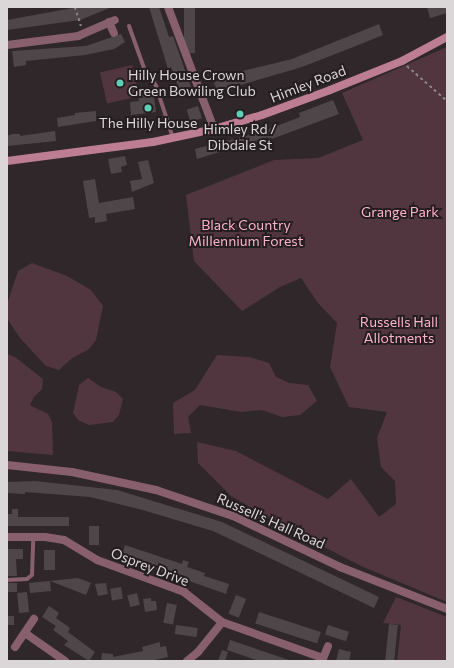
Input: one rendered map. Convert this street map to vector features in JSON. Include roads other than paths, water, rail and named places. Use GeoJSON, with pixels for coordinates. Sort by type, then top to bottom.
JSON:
{"type":"FeatureCollection","features":[{"type":"Feature","properties":{"kind":"main road","name":"Himley Road"},"geometry":{"type":"LineString","coordinates":[[7,161],[173,138],[214,129],[262,115],[402,61],[447,38]]}},
{"type":"Feature","properties":{"kind":"street"},"geometry":{"type":"LineString","coordinates":[[168,7],[214,129]]}},
{"type":"Feature","properties":{"kind":"street"},"geometry":{"type":"LineString","coordinates":[[7,46],[83,34],[112,21],[114,32]]}},
{"type":"Feature","properties":{"kind":"street","name":"Russell's Hall Road"},"geometry":{"type":"LineString","coordinates":[[7,465],[72,472],[156,490],[233,516],[340,567],[447,609]]}},
{"type":"Feature","properties":{"kind":"street","name":"Osprey Drive"},"geometry":{"type":"LineString","coordinates":[[7,537],[33,537],[64,540],[97,560],[184,592],[222,622],[322,659],[328,646]]}},
{"type":"Feature","properties":{"kind":"street"},"geometry":{"type":"LineString","coordinates":[[15,648],[34,619]]}},
{"type":"Feature","properties":{"kind":"street"},"geometry":{"type":"LineString","coordinates":[[187,661],[198,652],[222,622]]}},
{"type":"Feature","properties":{"kind":"street"},"geometry":{"type":"LineString","coordinates":[[25,634],[65,661]]}},
{"type":"Feature","properties":{"kind":"lane"},"geometry":{"type":"LineString","coordinates":[[129,26],[144,68],[156,86],[173,138]]}},
{"type":"Feature","properties":{"kind":"lane"},"geometry":{"type":"LineString","coordinates":[[7,580],[27,579],[32,575],[33,537]]}},
{"type":"Feature","properties":{"kind":"place","name":"Hilly House Crown Green Bowiling Club"},"geometry":{"type":"Point","coordinates":[120,83]}},
{"type":"Feature","properties":{"kind":"place","name":"The Hilly House"},"geometry":{"type":"Point","coordinates":[148,108]}},
{"type":"Feature","properties":{"kind":"place","name":"Himley Rd / Dibdale St"},"geometry":{"type":"Point","coordinates":[240,114]}},
{"type":"Feature","properties":{"kind":"park label","name":"Grange Park"},"geometry":{"type":"Point","coordinates":[400,212]}},
{"type":"Feature","properties":{"kind":"park label","name":"Black Country Millennium Forest"},"geometry":{"type":"Point","coordinates":[246,234]}},
{"type":"Feature","properties":{"kind":"park label","name":"Russells Hall Allotments"},"geometry":{"type":"Point","coordinates":[399,330]}}]}
